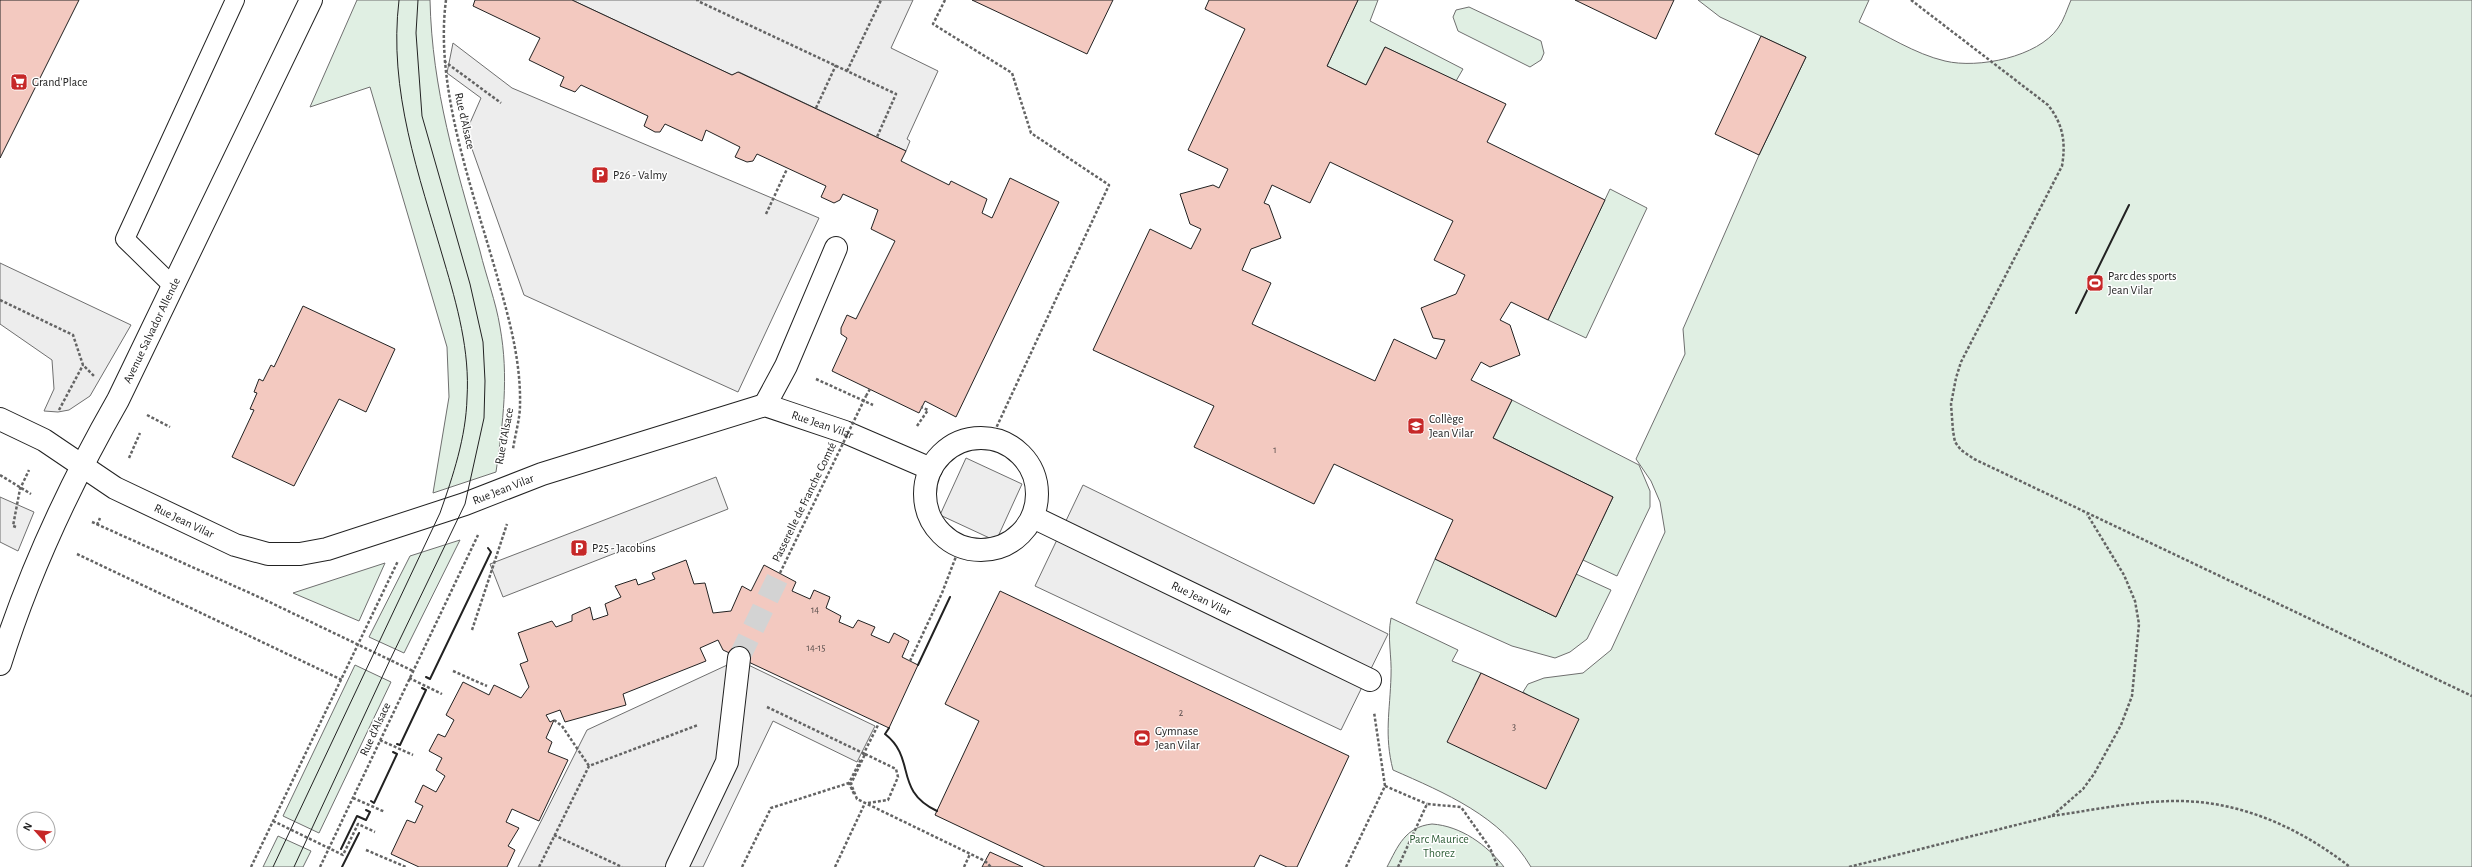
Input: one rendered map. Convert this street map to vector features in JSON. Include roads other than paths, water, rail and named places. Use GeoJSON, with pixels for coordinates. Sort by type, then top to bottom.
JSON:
{"type":"FeatureCollection","features":[{"type":"Feature","properties":{"kind":"street","name":"Avenue Salvador Allende"},"geometry":{"type":"LineString","coordinates":[[0,664],[18,606],[60,508],[82,464],[118,400],[311,0]]}},
{"type":"Feature","properties":{"kind":"street"},"geometry":{"type":"LineString","coordinates":[[765,405],[786,366],[836,248]]}},
{"type":"Feature","properties":{"kind":"street","name":"Rue Jean Vilar"},"geometry":{"type":"LineString","coordinates":[[0,419],[44,440],[82,464],[115,488],[235,545],[268,554],[300,554],[327,549],[500,491],[542,474],[765,405],[845,432],[931,469]]}},
{"type":"Feature","properties":{"kind":"street"},"geometry":{"type":"LineString","coordinates":[[973,438],[991,439],[1006,443],[1022,456],[1034,474],[1037,498],[1033,517],[1021,534],[1002,547],[980,551],[960,546],[942,534],[927,509],[925,493],[931,469],[939,457],[956,444],[973,438]]}},
{"type":"Feature","properties":{"kind":"street","name":"Rue Jean Vilar"},"geometry":{"type":"LineString","coordinates":[[1033,517],[1370,680]]}},
{"type":"Feature","properties":{"kind":"street"},"geometry":{"type":"LineString","coordinates":[[677,867],[727,762],[739,658]]}},
{"type":"Feature","properties":{"kind":"lane"},"geometry":{"type":"LineString","coordinates":[[173,286],[126,239],[235,0]]}},
{"type":"Feature","properties":{"kind":"tunnel"},"geometry":{"type":"LineString","coordinates":[[739,658],[780,573]]}},
{"type":"Feature","properties":{"kind":"tram line"},"geometry":{"type":"LineString","coordinates":[[273,867],[440,513],[454,471],[464,427],[467,380],[462,328],[454,294],[425,197],[408,132],[398,67],[397,34],[399,0]]}},
{"type":"Feature","properties":{"kind":"tram line"},"geometry":{"type":"LineString","coordinates":[[294,867],[390,660],[465,504],[484,418],[485,381],[483,342],[470,284],[422,116],[416,33],[418,0]]}},
{"type":"Feature","properties":{"kind":"place","name":"Grand'Place"},"geometry":{"type":"Point","coordinates":[19,82]}},
{"type":"Feature","properties":{"kind":"place","name":"P26 - Valmy"},"geometry":{"type":"Point","coordinates":[600,175]}},
{"type":"Feature","properties":{"kind":"place","name":"Parc des sports Jean Vilar"},"geometry":{"type":"Point","coordinates":[2095,283]}},
{"type":"Feature","properties":{"kind":"place","name":"Collège Jean Vilar"},"geometry":{"type":"Point","coordinates":[1416,426]}},
{"type":"Feature","properties":{"kind":"place","name":"P25 - Jacobins"},"geometry":{"type":"Point","coordinates":[579,548]}},
{"type":"Feature","properties":{"kind":"place","name":"Gymnase Jean Vilar"},"geometry":{"type":"Point","coordinates":[1142,738]}},
{"type":"Feature","properties":{"kind":"park label","name":"Parc Maurice Thorez"},"geometry":{"type":"Point","coordinates":[1439,846]}}]}
